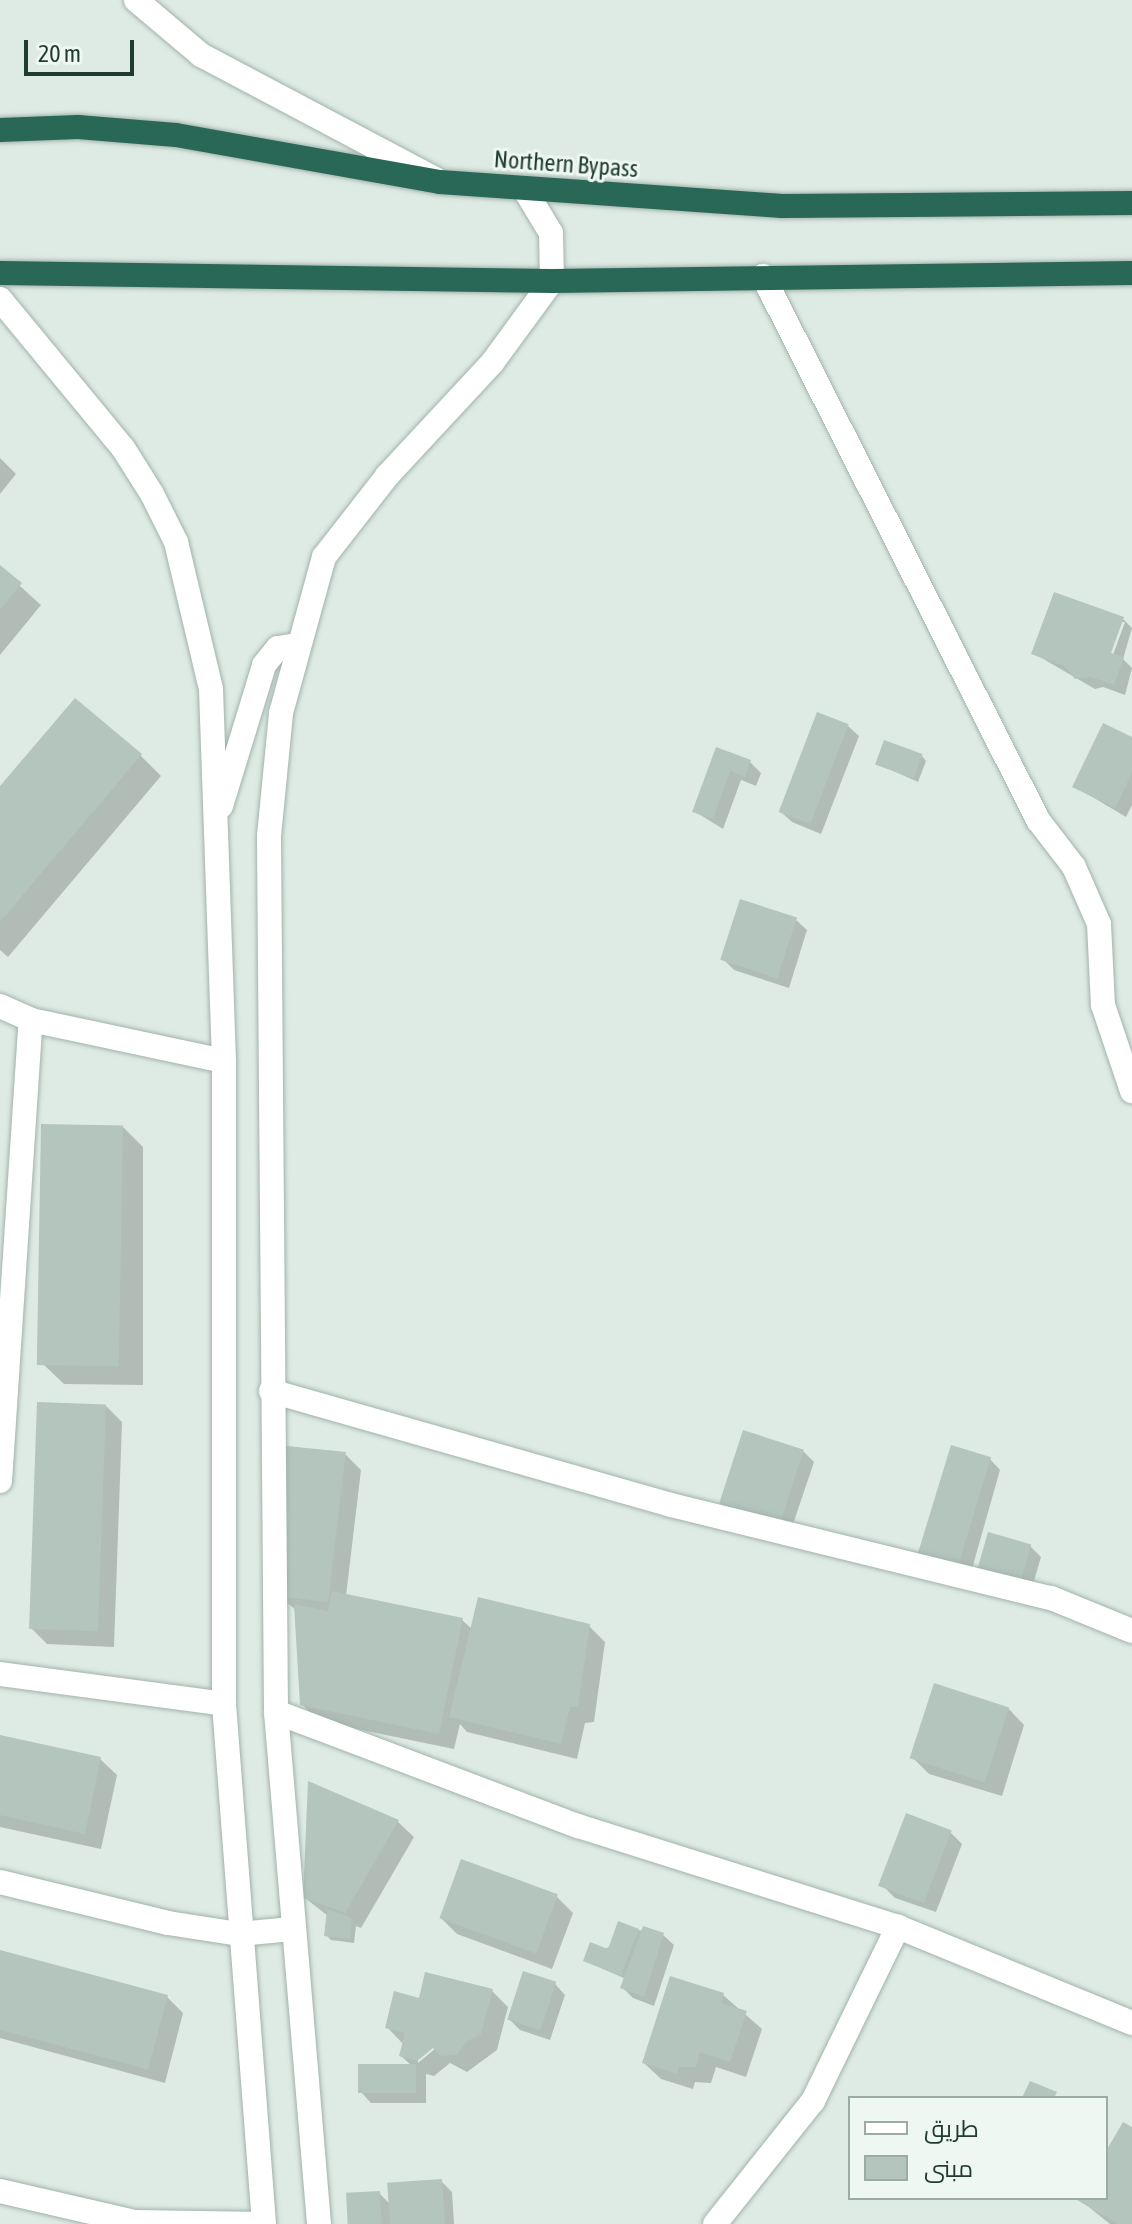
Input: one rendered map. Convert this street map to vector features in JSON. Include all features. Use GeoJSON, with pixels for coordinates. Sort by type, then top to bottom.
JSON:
{"type":"FeatureCollection","features":[{"type":"Feature","properties":{"kind":"highway","name":"Northern Bypass"},"geometry":{"type":"LineString","coordinates":[[0,130],[78,127],[176,135],[440,182],[525,190],[782,206],[1132,203]]}},
{"type":"Feature","properties":{"kind":"highway"},"geometry":{"type":"LineString","coordinates":[[0,273],[552,281],[1132,273]]}},
{"type":"Feature","properties":{"kind":"main road"},"geometry":{"type":"LineString","coordinates":[[136,0],[201,55],[440,182]]}},
{"type":"Feature","properties":{"kind":"main road"},"geometry":{"type":"LineString","coordinates":[[319,2224],[276,1712],[271,1391],[269,836],[281,713],[297,645],[324,557],[387,476],[492,363],[552,281],[551,233],[525,190]]}},
{"type":"Feature","properties":{"kind":"main road"},"geometry":{"type":"LineString","coordinates":[[763,276],[1038,820],[1074,867],[1099,924],[1103,1005],[1132,1091]]}},
{"type":"Feature","properties":{"kind":"main road"},"geometry":{"type":"LineString","coordinates":[[0,299],[15,323],[123,448],[176,542],[211,689],[224,1061],[224,1704],[239,1934],[264,2224],[134,2222],[0,2191]]}},
{"type":"Feature","properties":{"kind":"main road"},"geometry":{"type":"LineString","coordinates":[[216,823],[264,665],[278,648],[297,645]]}},
{"type":"Feature","properties":{"kind":"main road"},"geometry":{"type":"LineString","coordinates":[[0,1006],[31,1020],[224,1061]]}},
{"type":"Feature","properties":{"kind":"main road"},"geometry":{"type":"LineString","coordinates":[[0,1481],[10,1215],[31,1020]]}},
{"type":"Feature","properties":{"kind":"main road"},"geometry":{"type":"LineString","coordinates":[[271,1391],[671,1505],[1051,1598],[1132,1631]]}},
{"type":"Feature","properties":{"kind":"main road"},"geometry":{"type":"LineString","coordinates":[[0,1674],[224,1704]]}},
{"type":"Feature","properties":{"kind":"main road"},"geometry":{"type":"LineString","coordinates":[[276,1712],[578,1826],[898,1927],[1132,2023]]}},
{"type":"Feature","properties":{"kind":"main road"},"geometry":{"type":"LineString","coordinates":[[0,1882],[168,1923],[239,1934],[292,1929]]}},
{"type":"Feature","properties":{"kind":"main road"},"geometry":{"type":"LineString","coordinates":[[715,2224],[813,2101],[898,1927]]}},
{"type":"Feature","properties":{"kind":"building"},"geometry":{"type":"Polygon","coordinates":[[[0,565],[22,583],[0,610],[0,565]]]}},
{"type":"Feature","properties":{"kind":"building"},"geometry":{"type":"Polygon","coordinates":[[[1054,592],[1124,617],[1111,653],[1124,657],[1114,685],[1091,677],[1075,679],[1064,666],[1031,654],[1054,592]]]}},
{"type":"Feature","properties":{"kind":"building"},"geometry":{"type":"Polygon","coordinates":[[[75,698],[142,754],[0,922],[0,786],[75,698]]]}},
{"type":"Feature","properties":{"kind":"building"},"geometry":{"type":"Polygon","coordinates":[[[817,712],[849,724],[810,824],[779,812],[817,712]]]}},
{"type":"Feature","properties":{"kind":"building"},"geometry":{"type":"Polygon","coordinates":[[[1103,723],[1132,737],[1132,773],[1115,808],[1072,787],[1103,723]]]}},
{"type":"Feature","properties":{"kind":"building"},"geometry":{"type":"Polygon","coordinates":[[[884,740],[923,754],[914,778],[875,764],[884,740]]]}},
{"type":"Feature","properties":{"kind":"building"},"geometry":{"type":"Polygon","coordinates":[[[716,747],[751,760],[745,777],[730,771],[713,819],[692,812],[716,747]]]}},
{"type":"Feature","properties":{"kind":"building"},"geometry":{"type":"Polygon","coordinates":[[[740,899],[797,918],[777,978],[720,960],[740,899]]]}},
{"type":"Feature","properties":{"kind":"building"},"geometry":{"type":"Polygon","coordinates":[[[41,1124],[123,1125],[119,1366],[37,1365],[41,1124]]]}},
{"type":"Feature","properties":{"kind":"building"},"geometry":{"type":"Polygon","coordinates":[[[37,1402],[106,1404],[98,1631],[29,1629],[37,1402]]]}},
{"type":"Feature","properties":{"kind":"building"},"geometry":{"type":"Polygon","coordinates":[[[743,1430],[804,1450],[780,1523],[719,1503],[743,1430]]]}},
{"type":"Feature","properties":{"kind":"building"},"geometry":{"type":"Polygon","coordinates":[[[277,1445],[346,1452],[328,1602],[276,1596],[277,1445]]]}},
{"type":"Feature","properties":{"kind":"building"},"geometry":{"type":"Polygon","coordinates":[[[951,1445],[991,1457],[958,1567],[917,1555],[951,1445]]]}},
{"type":"Feature","properties":{"kind":"building"},"geometry":{"type":"Polygon","coordinates":[[[988,1532],[1031,1544],[1019,1589],[975,1576],[988,1532]]]}},
{"type":"Feature","properties":{"kind":"building"},"geometry":{"type":"Polygon","coordinates":[[[332,1591],[463,1618],[439,1734],[300,1705],[294,1604],[328,1611],[332,1591]]]}},
{"type":"Feature","properties":{"kind":"building"},"geometry":{"type":"Polygon","coordinates":[[[478,1597],[590,1624],[578,1707],[570,1707],[561,1744],[449,1717],[478,1597]]]}},
{"type":"Feature","properties":{"kind":"building"},"geometry":{"type":"Polygon","coordinates":[[[934,1683],[1009,1707],[985,1783],[910,1758],[934,1683]]]}},
{"type":"Feature","properties":{"kind":"building"},"geometry":{"type":"Polygon","coordinates":[[[0,1735],[101,1757],[85,1834],[0,1815],[0,1735]]]}},
{"type":"Feature","properties":{"kind":"building"},"geometry":{"type":"Polygon","coordinates":[[[308,1781],[399,1820],[345,1913],[303,1898],[308,1781]]]}},
{"type":"Feature","properties":{"kind":"building"},"geometry":{"type":"Polygon","coordinates":[[[906,1813],[952,1831],[924,1903],[878,1886],[906,1813]]]}},
{"type":"Feature","properties":{"kind":"building"},"geometry":{"type":"Polygon","coordinates":[[[461,1859],[558,1894],[536,1953],[439,1918],[461,1859]]]}},
{"type":"Feature","properties":{"kind":"building"},"geometry":{"type":"Polygon","coordinates":[[[327,1909],[352,1918],[350,1939],[324,1936],[327,1909]]]}},
{"type":"Feature","properties":{"kind":"building"},"geometry":{"type":"Polygon","coordinates":[[[618,1921],[639,1929],[621,1976],[583,1961],[590,1942],[608,1949],[618,1921]]]}},
{"type":"Feature","properties":{"kind":"building"},"geometry":{"type":"Polygon","coordinates":[[[643,1926],[664,1933],[644,1997],[620,1988],[643,1926]]]}},
{"type":"Feature","properties":{"kind":"building"},"geometry":{"type":"Polygon","coordinates":[[[0,1950],[168,1995],[148,2069],[0,2030],[0,1950]]]}},
{"type":"Feature","properties":{"kind":"building"},"geometry":{"type":"Polygon","coordinates":[[[523,1971],[556,1982],[541,2030],[507,2020],[523,1971]]]}},
{"type":"Feature","properties":{"kind":"building"},"geometry":{"type":"Polygon","coordinates":[[[425,1972],[493,1989],[481,2034],[466,2042],[457,2055],[440,2056],[433,2048],[417,2061],[399,2056],[405,2033],[385,2028],[394,1991],[419,1998],[425,1972]]]}},
{"type":"Feature","properties":{"kind":"building"},"geometry":{"type":"Polygon","coordinates":[[[670,1976],[724,1993],[721,2003],[747,2011],[730,2062],[700,2052],[696,2067],[679,2067],[677,2074],[642,2063],[670,1976]]]}},
{"type":"Feature","properties":{"kind":"building"},"geometry":{"type":"Polygon","coordinates":[[[358,2064],[416,2064],[416,2093],[358,2093],[358,2064]]]}},
{"type":"Feature","properties":{"kind":"building"},"geometry":{"type":"Polygon","coordinates":[[[1030,2081],[1057,2092],[1055,2096],[1023,2096],[1030,2081]]]}},
{"type":"Feature","properties":{"kind":"building"},"geometry":{"type":"Polygon","coordinates":[[[1123,2122],[1132,2127],[1132,2224],[1118,2224],[1077,2200],[1108,2200],[1108,2148],[1123,2122]]]}},
{"type":"Feature","properties":{"kind":"building"},"geometry":{"type":"Polygon","coordinates":[[[442,2179],[445,2224],[390,2224],[387,2183],[442,2179]]]}},
{"type":"Feature","properties":{"kind":"building"},"geometry":{"type":"Polygon","coordinates":[[[380,2191],[382,2224],[348,2224],[346,2193],[380,2191]]]}}]}
